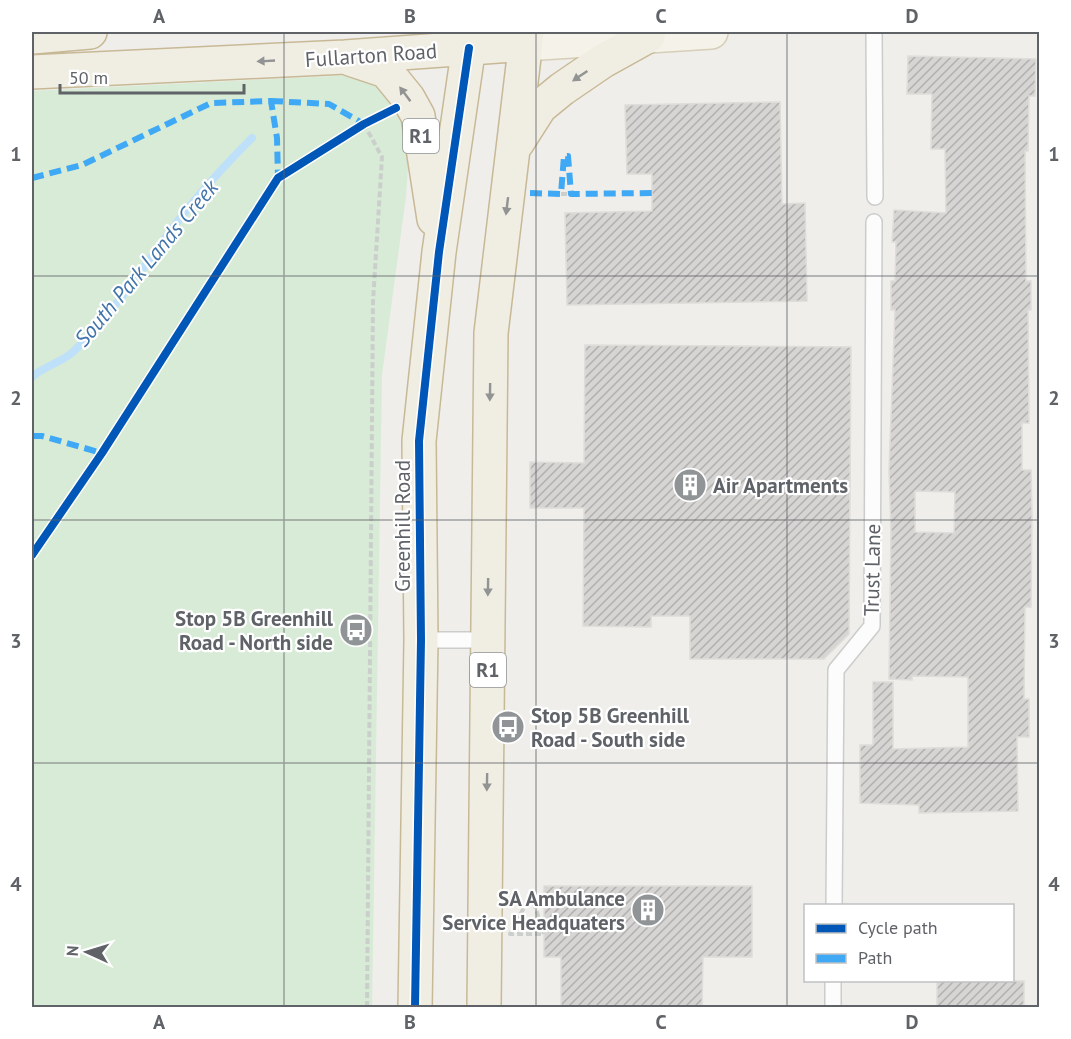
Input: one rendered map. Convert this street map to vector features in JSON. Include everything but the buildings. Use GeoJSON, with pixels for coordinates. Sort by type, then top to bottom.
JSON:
{"type":"FeatureCollection","features":[{"type":"Feature","properties":{"kind":"highway"},"geometry":{"type":"LineString","coordinates":[[32,37],[90,32]]}},
{"type":"Feature","properties":{"kind":"highway"},"geometry":{"type":"LineString","coordinates":[[514,148],[540,107],[603,61],[648,36]]}},
{"type":"Feature","properties":{"kind":"highway","name":"Fullarton Road"},"geometry":{"type":"LineString","coordinates":[[32,72],[345,57],[470,40],[526,38]]}},
{"type":"Feature","properties":{"kind":"highway","name":"R1"},"geometry":{"type":"LineString","coordinates":[[484,1008],[491,333],[526,38]]}},
{"type":"Feature","properties":{"kind":"highway","name":"Greenhill Road"},"geometry":{"type":"LineString","coordinates":[[415,1008],[421,640],[419,441],[439,252],[470,40]]}},
{"type":"Feature","properties":{"kind":"highway","name":"R1"},"geometry":{"type":"LineString","coordinates":[[345,57],[386,71],[408,98],[418,116],[439,252]]}},
{"type":"Feature","properties":{"kind":"main road","name":"Fullarton Road"},"geometry":{"type":"LineString","coordinates":[[526,38],[648,36],[711,32]]}},
{"type":"Feature","properties":{"kind":"lane"},"geometry":{"type":"LineString","coordinates":[[874,32],[875,197]]}},
{"type":"Feature","properties":{"kind":"lane","name":"Trust Lane"},"geometry":{"type":"LineString","coordinates":[[834,904],[836,670],[872,626],[874,222]]}},
{"type":"Feature","properties":{"kind":"lane"},"geometry":{"type":"LineString","coordinates":[[421,640],[488,640]]}},
{"type":"Feature","properties":{"kind":"lane"},"geometry":{"type":"LineString","coordinates":[[477,1008],[485,971]]}},
{"type":"Feature","properties":{"kind":"lane"},"geometry":{"type":"LineString","coordinates":[[833,982],[833,1008]]}},
{"type":"Feature","properties":{"kind":"path"},"geometry":{"type":"LineString","coordinates":[[354,130],[375,119]]}},
{"type":"Feature","properties":{"kind":"path"},"geometry":{"type":"LineString","coordinates":[[364,124],[382,157],[373,302],[367,1008]]}},
{"type":"Feature","properties":{"kind":"path"},"geometry":{"type":"LineString","coordinates":[[561,194],[571,194]]}},
{"type":"Feature","properties":{"kind":"path"},"geometry":{"type":"LineString","coordinates":[[531,894],[534,904],[544,934],[510,934],[531,894]]}},
{"type":"Feature","properties":{"kind":"green space"},"geometry":{"type":"Polygon","coordinates":[[[352,75],[388,92],[405,122],[409,154],[406,196],[382,375],[372,1007],[32,1008],[32,91],[352,75]]]}},
{"type":"Feature","properties":{"kind":"waterway","name":"South Park Lands Creek"},"geometry":{"type":"LineString","coordinates":[[32,377],[70,355],[89,336],[196,199],[252,138]]}},
{"type":"Feature","properties":{"kind":"marked path"},"geometry":{"type":"LineString","coordinates":[[271,101],[329,104],[364,124]]}},
{"type":"Feature","properties":{"kind":"marked path"},"geometry":{"type":"LineString","coordinates":[[32,178],[82,165],[211,103],[271,101],[277,138],[278,178]]}},
{"type":"Feature","properties":{"kind":"marked path"},"geometry":{"type":"LineString","coordinates":[[530,193],[561,194],[564,156],[568,156],[571,194],[652,193]]}},
{"type":"Feature","properties":{"kind":"marked path"},"geometry":{"type":"LineString","coordinates":[[32,436],[42,436],[102,453]]}},
{"type":"Feature","properties":{"kind":"cycle path"},"geometry":{"type":"LineString","coordinates":[[415,1008],[421,640],[419,441],[439,252],[469,48]]}},
{"type":"Feature","properties":{"kind":"cycle path"},"geometry":{"type":"LineString","coordinates":[[32,555],[102,453],[278,178],[364,124],[396,108]]}},
{"type":"Feature","properties":{"kind":"place","name":"Air Apartments"},"geometry":{"type":"Point","coordinates":[690,485]}},
{"type":"Feature","properties":{"kind":"place","name":"Stop 5B Greenhill Road - North side"},"geometry":{"type":"Point","coordinates":[356,630]}},
{"type":"Feature","properties":{"kind":"place","name":"Stop 5B Greenhill Road - South side"},"geometry":{"type":"Point","coordinates":[508,727]}},
{"type":"Feature","properties":{"kind":"place","name":"SA Ambulance Service Headquaters"},"geometry":{"type":"Point","coordinates":[648,910]}}]}
